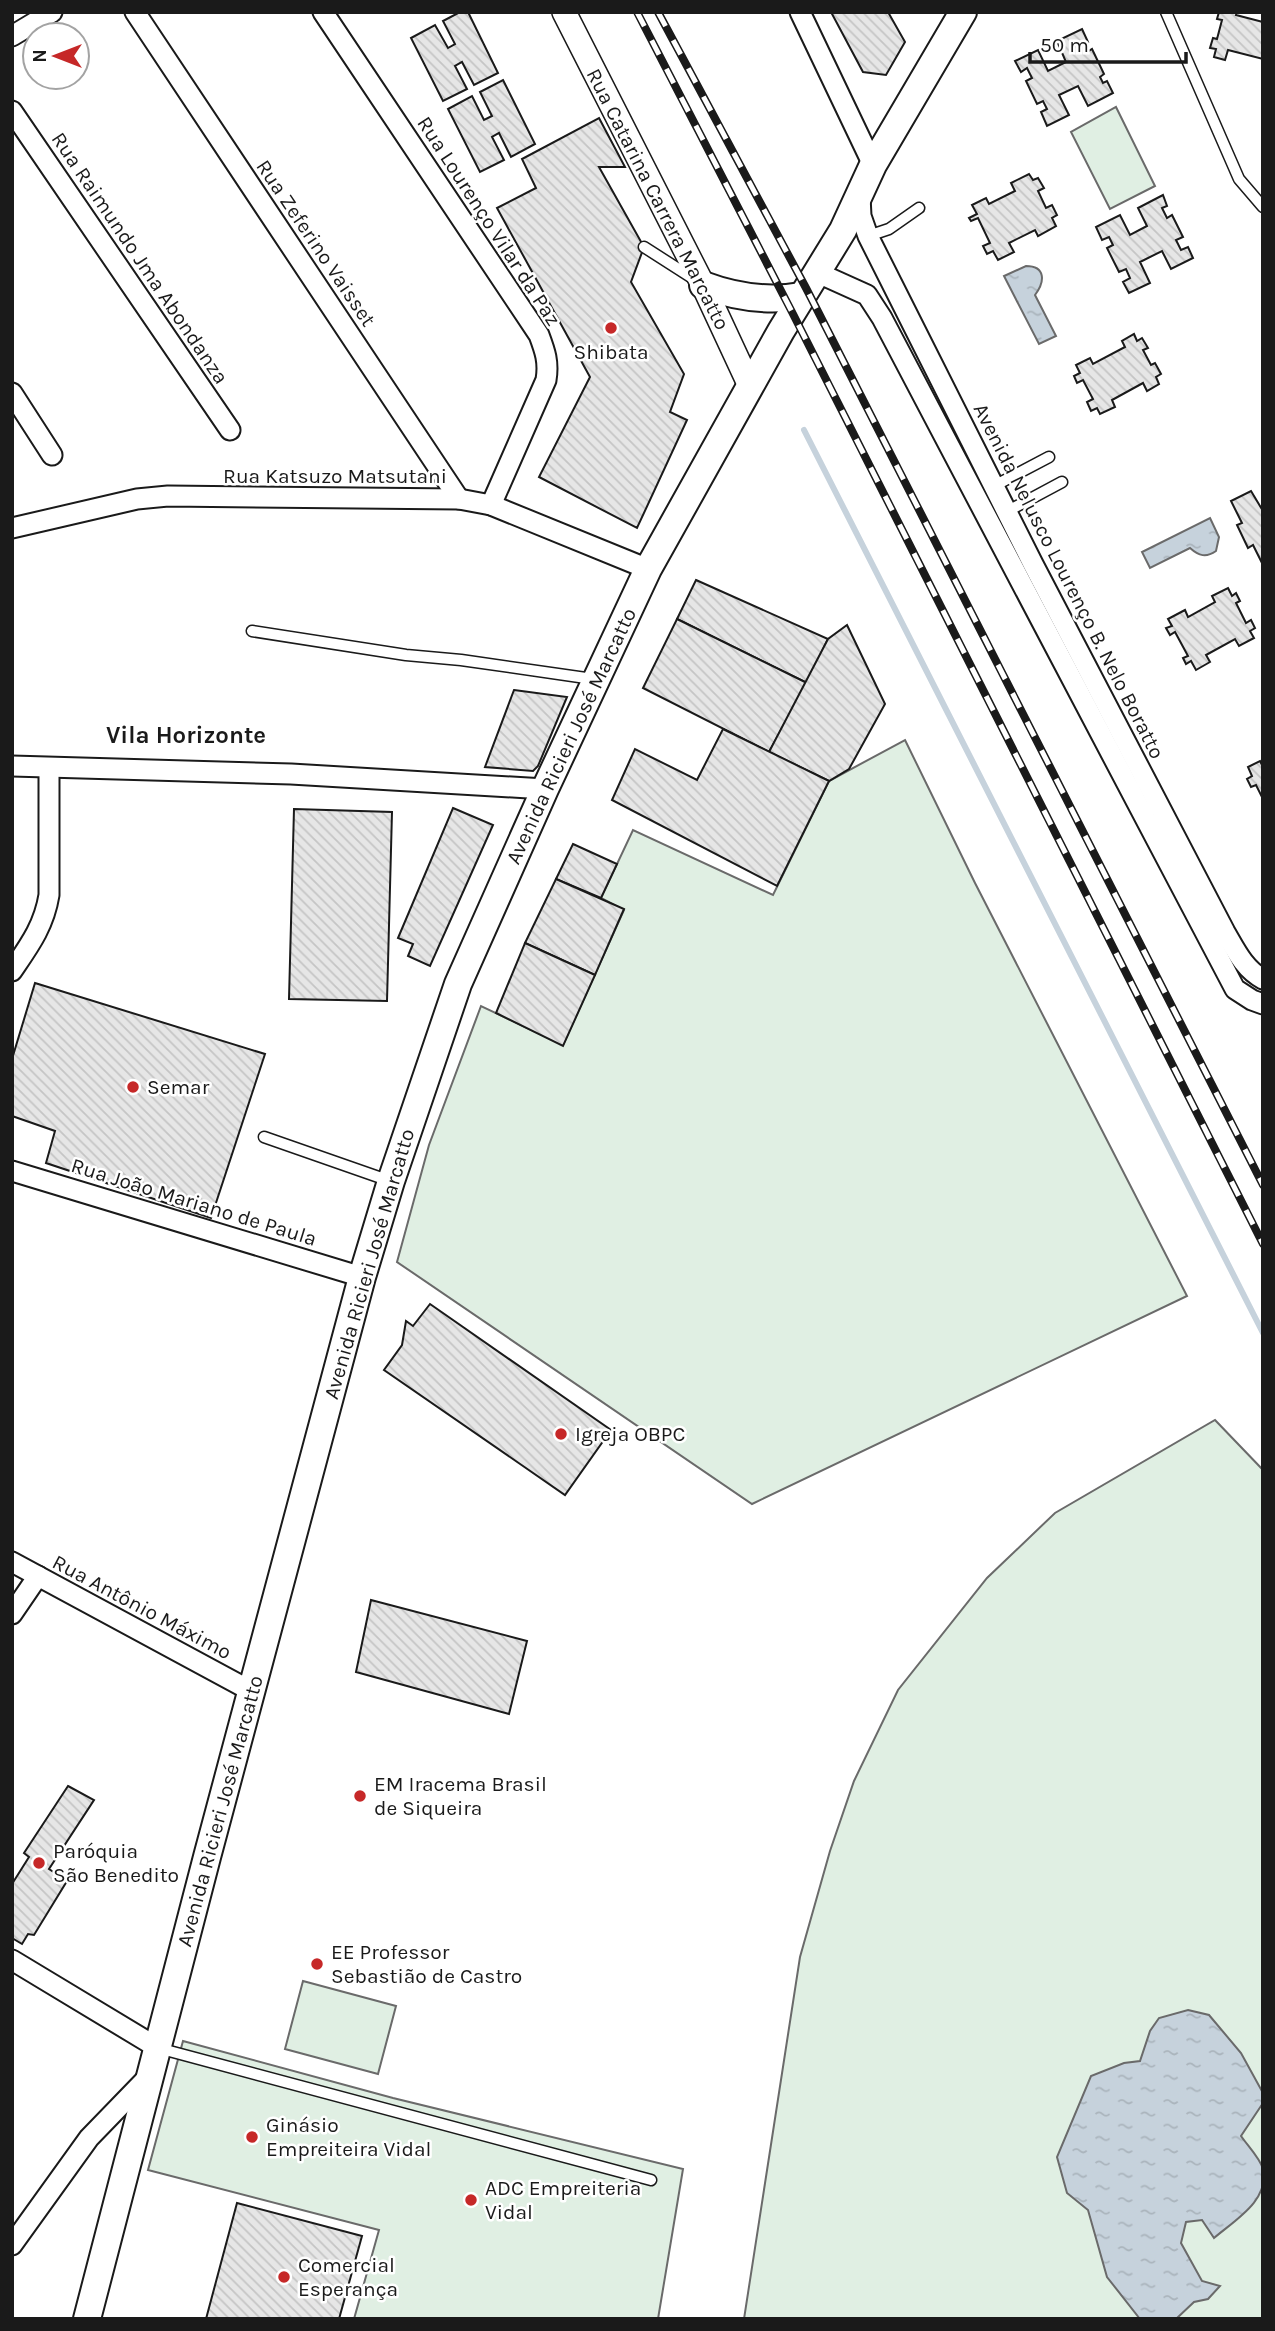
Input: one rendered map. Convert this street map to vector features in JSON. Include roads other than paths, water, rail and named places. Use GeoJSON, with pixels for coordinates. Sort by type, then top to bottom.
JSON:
{"type":"FeatureCollection","features":[{"type":"Feature","properties":{"kind":"main road","name":"Avenida Ricieri José Marcatto"},"geometry":{"type":"LineString","coordinates":[[87,2319],[362,1277],[391,1181],[458,984],[648,569],[801,296],[843,230],[873,164],[963,12]]}},
{"type":"Feature","properties":{"kind":"main road","name":"Avenida Ricieri José Marcatto"},"geometry":{"type":"LineString","coordinates":[[816,272],[823,237],[853,184],[873,164]]}},
{"type":"Feature","properties":{"kind":"main road"},"geometry":{"type":"LineString","coordinates":[[703,285],[737,296],[785,299],[801,296]]}},
{"type":"Feature","properties":{"kind":"street"},"geometry":{"type":"LineString","coordinates":[[12,36],[52,12]]}},
{"type":"Feature","properties":{"kind":"street","name":"Rua Zeferino Vaisset"},"geometry":{"type":"LineString","coordinates":[[135,12],[459,499]]}},
{"type":"Feature","properties":{"kind":"street","name":"Rua Lourenço Vilar da Paz"},"geometry":{"type":"LineString","coordinates":[[323,12],[538,335],[546,352],[549,365],[547,380],[491,505]]}},
{"type":"Feature","properties":{"kind":"street","name":"Rua Catarina Carrera Marcatto"},"geometry":{"type":"LineString","coordinates":[[564,12],[703,285],[750,386]]}},
{"type":"Feature","properties":{"kind":"street"},"geometry":{"type":"LineString","coordinates":[[800,12],[873,164]]}},
{"type":"Feature","properties":{"kind":"street","name":"Rua Raimundo Jma Abondanza"},"geometry":{"type":"LineString","coordinates":[[12,111],[230,430]]}},
{"type":"Feature","properties":{"kind":"street","name":"Avenida Nelusco Lourenço B. Nelo Boratto"},"geometry":{"type":"LineString","coordinates":[[861,192],[861,216],[868,236],[994,486],[1025,568],[1235,989],[1257,1002]]}},
{"type":"Feature","properties":{"kind":"street","name":"Avenida Nelusco Lourenço B. Nelo Boratto"},"geometry":{"type":"LineString","coordinates":[[816,272],[867,295],[882,318],[1025,568],[1241,960],[1256,976],[1263,979]]}},
{"type":"Feature","properties":{"kind":"street"},"geometry":{"type":"LineString","coordinates":[[12,393],[52,455]]}},
{"type":"Feature","properties":{"kind":"street","name":"Rua Katsuzo Matsutani"},"geometry":{"type":"LineString","coordinates":[[12,528],[138,499],[167,496],[459,499],[491,505],[648,569]]}},
{"type":"Feature","properties":{"kind":"street"},"geometry":{"type":"LineString","coordinates":[[12,766],[291,774],[545,789]]}},
{"type":"Feature","properties":{"kind":"street"},"geometry":{"type":"LineString","coordinates":[[12,971],[38,931],[47,911],[49,768]]}},
{"type":"Feature","properties":{"kind":"street","name":"Rua João Mariano de Paula"},"geometry":{"type":"LineString","coordinates":[[12,1171],[362,1277]]}},
{"type":"Feature","properties":{"kind":"street","name":"Rua Antônio Máximo"},"geometry":{"type":"LineString","coordinates":[[12,1562],[251,1691]]}},
{"type":"Feature","properties":{"kind":"street"},"geometry":{"type":"LineString","coordinates":[[12,1614],[38,1576]]}},
{"type":"Feature","properties":{"kind":"street"},"geometry":{"type":"LineString","coordinates":[[12,1960],[155,2061],[89,2138],[12,2245]]}},
{"type":"Feature","properties":{"kind":"lane"},"geometry":{"type":"LineString","coordinates":[[1166,12],[1239,179],[1263,207]]}},
{"type":"Feature","properties":{"kind":"lane"},"geometry":{"type":"LineString","coordinates":[[868,236],[889,229],[919,208]]}},
{"type":"Feature","properties":{"kind":"lane"},"geometry":{"type":"LineString","coordinates":[[644,247],[703,285]]}},
{"type":"Feature","properties":{"kind":"lane"},"geometry":{"type":"LineString","coordinates":[[994,486],[1049,457]]}},
{"type":"Feature","properties":{"kind":"lane"},"geometry":{"type":"LineString","coordinates":[[1006,512],[1062,482]]}},
{"type":"Feature","properties":{"kind":"lane"},"geometry":{"type":"LineString","coordinates":[[252,631],[406,655],[461,660],[597,680]]}},
{"type":"Feature","properties":{"kind":"lane"},"geometry":{"type":"LineString","coordinates":[[264,1137],[391,1181]]}},
{"type":"Feature","properties":{"kind":"lane"},"geometry":{"type":"LineString","coordinates":[[155,2061],[650,2180]]}},
{"type":"Feature","properties":{"kind":"water"},"geometry":{"type":"Polygon","coordinates":[[[1026,266],[1037,269],[1042,276],[1041,285],[1035,295],[1056,336],[1039,344],[1004,276],[1026,266]]]}},
{"type":"Feature","properties":{"kind":"water"},"geometry":{"type":"Polygon","coordinates":[[[1210,518],[1219,537],[1216,551],[1203,555],[1190,548],[1150,568],[1142,552],[1210,518]]]}},
{"type":"Feature","properties":{"kind":"water"},"geometry":{"type":"Polygon","coordinates":[[[1188,2010],[1209,2015],[1241,2053],[1263,2093],[1263,2103],[1241,2136],[1261,2165],[1264,2180],[1256,2200],[1214,2238],[1202,2220],[1186,2222],[1181,2243],[1202,2281],[1220,2286],[1208,2299],[1194,2302],[1176,2319],[1140,2319],[1107,2277],[1088,2210],[1067,2193],[1057,2157],[1091,2076],[1124,2063],[1140,2061],[1150,2031],[1159,2018],[1188,2010]]]}},
{"type":"Feature","properties":{"kind":"waterway"},"geometry":{"type":"LineString","coordinates":[[804,430],[1263,1333]]}},
{"type":"Feature","properties":{"kind":"railway"},"geometry":{"type":"LineString","coordinates":[[637,12],[792,312],[1263,1244]]}},
{"type":"Feature","properties":{"kind":"railway"},"geometry":{"type":"LineString","coordinates":[[658,12],[806,288],[1263,1185]]}},
{"type":"Feature","properties":{"kind":"place","name":"Shibata"},"geometry":{"type":"Point","coordinates":[611,328]}},
{"type":"Feature","properties":{"kind":"place","name":"Semar"},"geometry":{"type":"Point","coordinates":[133,1087]}},
{"type":"Feature","properties":{"kind":"place","name":"Igreja OBPC"},"geometry":{"type":"Point","coordinates":[561,1434]}},
{"type":"Feature","properties":{"kind":"place","name":"EM Iracema Brasil de Siqueira"},"geometry":{"type":"Point","coordinates":[360,1796]}},
{"type":"Feature","properties":{"kind":"place","name":"Paróquia São Benedito"},"geometry":{"type":"Point","coordinates":[39,1863]}},
{"type":"Feature","properties":{"kind":"place","name":"EE Professor Sebastião de Castro"},"geometry":{"type":"Point","coordinates":[317,1964]}},
{"type":"Feature","properties":{"kind":"place","name":"Ginásio Empreiteira Vidal"},"geometry":{"type":"Point","coordinates":[252,2137]}},
{"type":"Feature","properties":{"kind":"place","name":"ADC Empreiteria Vidal"},"geometry":{"type":"Point","coordinates":[471,2200]}},
{"type":"Feature","properties":{"kind":"place","name":"Comercial Esperança"},"geometry":{"type":"Point","coordinates":[284,2277]}},
{"type":"Feature","properties":{"kind":"district","name":"Vila Horizonte"},"geometry":{"type":"Point","coordinates":[186,735]}}]}
